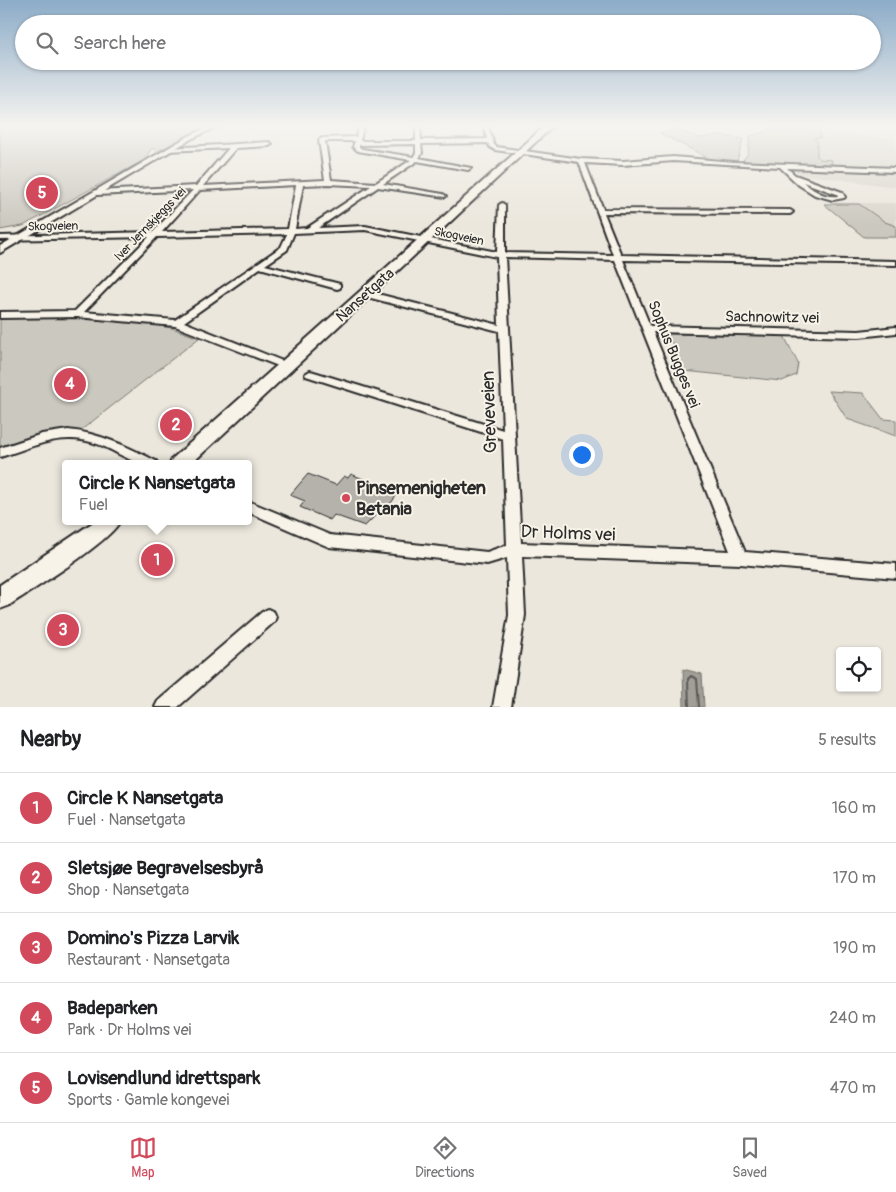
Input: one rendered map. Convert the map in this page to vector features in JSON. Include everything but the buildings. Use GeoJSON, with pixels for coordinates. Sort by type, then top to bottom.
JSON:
{"type":"FeatureCollection","features":[{"type":"Feature","properties":{"kind":"main road","name":"Nansetgata"},"geometry":{"type":"LineString","coordinates":[[183,460],[513,159]]}},
{"type":"Feature","properties":{"kind":"main road"},"geometry":{"type":"LineString","coordinates":[[0,598],[91,537],[105,525]]}},
{"type":"Feature","properties":{"kind":"street"},"geometry":{"type":"LineString","coordinates":[[0,250],[155,159]]}},
{"type":"Feature","properties":{"kind":"street","name":"Iver Jernskjeggs vei"},"geometry":{"type":"LineString","coordinates":[[77,314],[157,235],[223,159]]}},
{"type":"Feature","properties":{"kind":"street"},"geometry":{"type":"LineString","coordinates":[[325,159],[328,182]]}},
{"type":"Feature","properties":{"kind":"street"},"geometry":{"type":"LineString","coordinates":[[308,231],[416,159],[468,168]]}},
{"type":"Feature","properties":{"kind":"street"},"geometry":{"type":"LineString","coordinates":[[561,159],[582,162],[674,159],[782,166],[896,170]]}},
{"type":"Feature","properties":{"kind":"street","name":"Sophus Bugges vei"},"geometry":{"type":"LineString","coordinates":[[582,162],[618,257],[740,558]]}},
{"type":"Feature","properties":{"kind":"street"},"geometry":{"type":"LineString","coordinates":[[782,166],[795,177],[814,193],[822,197],[836,199],[842,197],[840,193],[795,177]]}},
{"type":"Feature","properties":{"kind":"street"},"geometry":{"type":"LineString","coordinates":[[97,193],[328,182],[377,185],[443,196]]}},
{"type":"Feature","properties":{"kind":"street"},"geometry":{"type":"LineString","coordinates":[[177,323],[261,266],[284,248],[291,232],[300,183]]}},
{"type":"Feature","properties":{"kind":"street","name":"Greveveien"},"geometry":{"type":"LineString","coordinates":[[502,205],[500,255],[517,615],[502,707]]}},
{"type":"Feature","properties":{"kind":"street"},"geometry":{"type":"LineString","coordinates":[[600,211],[790,212]]}},
{"type":"Feature","properties":{"kind":"street","name":"Skogveien"},"geometry":{"type":"LineString","coordinates":[[0,238],[291,232],[365,228],[500,255],[896,263]]}},
{"type":"Feature","properties":{"kind":"street"},"geometry":{"type":"LineString","coordinates":[[261,266],[337,286]]}},
{"type":"Feature","properties":{"kind":"street"},"geometry":{"type":"LineString","coordinates":[[366,294],[503,329]]}},
{"type":"Feature","properties":{"kind":"street"},"geometry":{"type":"LineString","coordinates":[[0,315],[77,314],[177,323],[286,366]]}},
{"type":"Feature","properties":{"kind":"street","name":"Sachnowitz vei"},"geometry":{"type":"LineString","coordinates":[[648,329],[859,334],[896,330]]}},
{"type":"Feature","properties":{"kind":"street"},"geometry":{"type":"LineString","coordinates":[[310,374],[508,436]]}},
{"type":"Feature","properties":{"kind":"street"},"geometry":{"type":"LineString","coordinates":[[0,453],[58,434],[89,437],[143,460]]}},
{"type":"Feature","properties":{"kind":"street","name":"Dr Holms vei"},"geometry":{"type":"LineString","coordinates":[[252,508],[329,541],[487,558],[514,549],[740,558],[896,571]]}},
{"type":"Feature","properties":{"kind":"street"},"geometry":{"type":"LineString","coordinates":[[164,707],[268,617]]}},
{"type":"Feature","properties":{"kind":"shaded area"},"geometry":{"type":"Polygon","coordinates":[[[0,159],[145,159],[23,226],[0,230],[0,159]]]}},
{"type":"Feature","properties":{"kind":"shaded area"},"geometry":{"type":"Polygon","coordinates":[[[713,159],[738,159],[737,161],[713,159]]]}},
{"type":"Feature","properties":{"kind":"shaded area"},"geometry":{"type":"Polygon","coordinates":[[[744,159],[832,160],[831,165],[741,163],[744,159]]]}},
{"type":"Feature","properties":{"kind":"shaded area"},"geometry":{"type":"Polygon","coordinates":[[[820,159],[896,159],[896,187],[799,174],[789,165],[829,166],[833,164],[820,159]]]}},
{"type":"Feature","properties":{"kind":"shaded area"},"geometry":{"type":"Polygon","coordinates":[[[825,203],[896,203],[896,238],[864,237],[825,203]]]}},
{"type":"Feature","properties":{"kind":"shaded area"},"geometry":{"type":"Polygon","coordinates":[[[824,204],[859,204],[885,222],[896,226],[896,237],[864,237],[824,204]]]}},
{"type":"Feature","properties":{"kind":"shaded area"},"geometry":{"type":"Polygon","coordinates":[[[0,318],[70,318],[142,323],[172,328],[199,338],[80,431],[47,433],[0,448],[0,318]]]}},
{"type":"Feature","properties":{"kind":"shaded area"},"geometry":{"type":"Polygon","coordinates":[[[668,334],[784,336],[798,363],[796,375],[782,381],[684,371],[668,334]]]}},
{"type":"Feature","properties":{"kind":"shaded area"},"geometry":{"type":"Polygon","coordinates":[[[829,391],[863,393],[883,419],[896,420],[896,436],[847,419],[829,391]]]}},
{"type":"Feature","properties":{"kind":"water"},"geometry":{"type":"Polygon","coordinates":[[[683,669],[702,674],[704,707],[684,707],[683,669]]]}},
{"type":"Feature","properties":{"kind":"place","name":"Lovisendlund idrettspark"},"geometry":{"type":"Point","coordinates":[42,193]}},
{"type":"Feature","properties":{"kind":"place","name":"Badeparken"},"geometry":{"type":"Point","coordinates":[70,384]}},
{"type":"Feature","properties":{"kind":"place","name":"Sletsjøe Begravelsesbyrå"},"geometry":{"type":"Point","coordinates":[176,425]}},
{"type":"Feature","properties":{"kind":"place","name":"Pinsemenigheten Betania"},"geometry":{"type":"Point","coordinates":[346,498]}},
{"type":"Feature","properties":{"kind":"place","name":"Circle K Nansetgata"},"geometry":{"type":"Point","coordinates":[157,560]}},
{"type":"Feature","properties":{"kind":"place","name":"Domino's Pizza Larvik"},"geometry":{"type":"Point","coordinates":[63,630]}}]}
